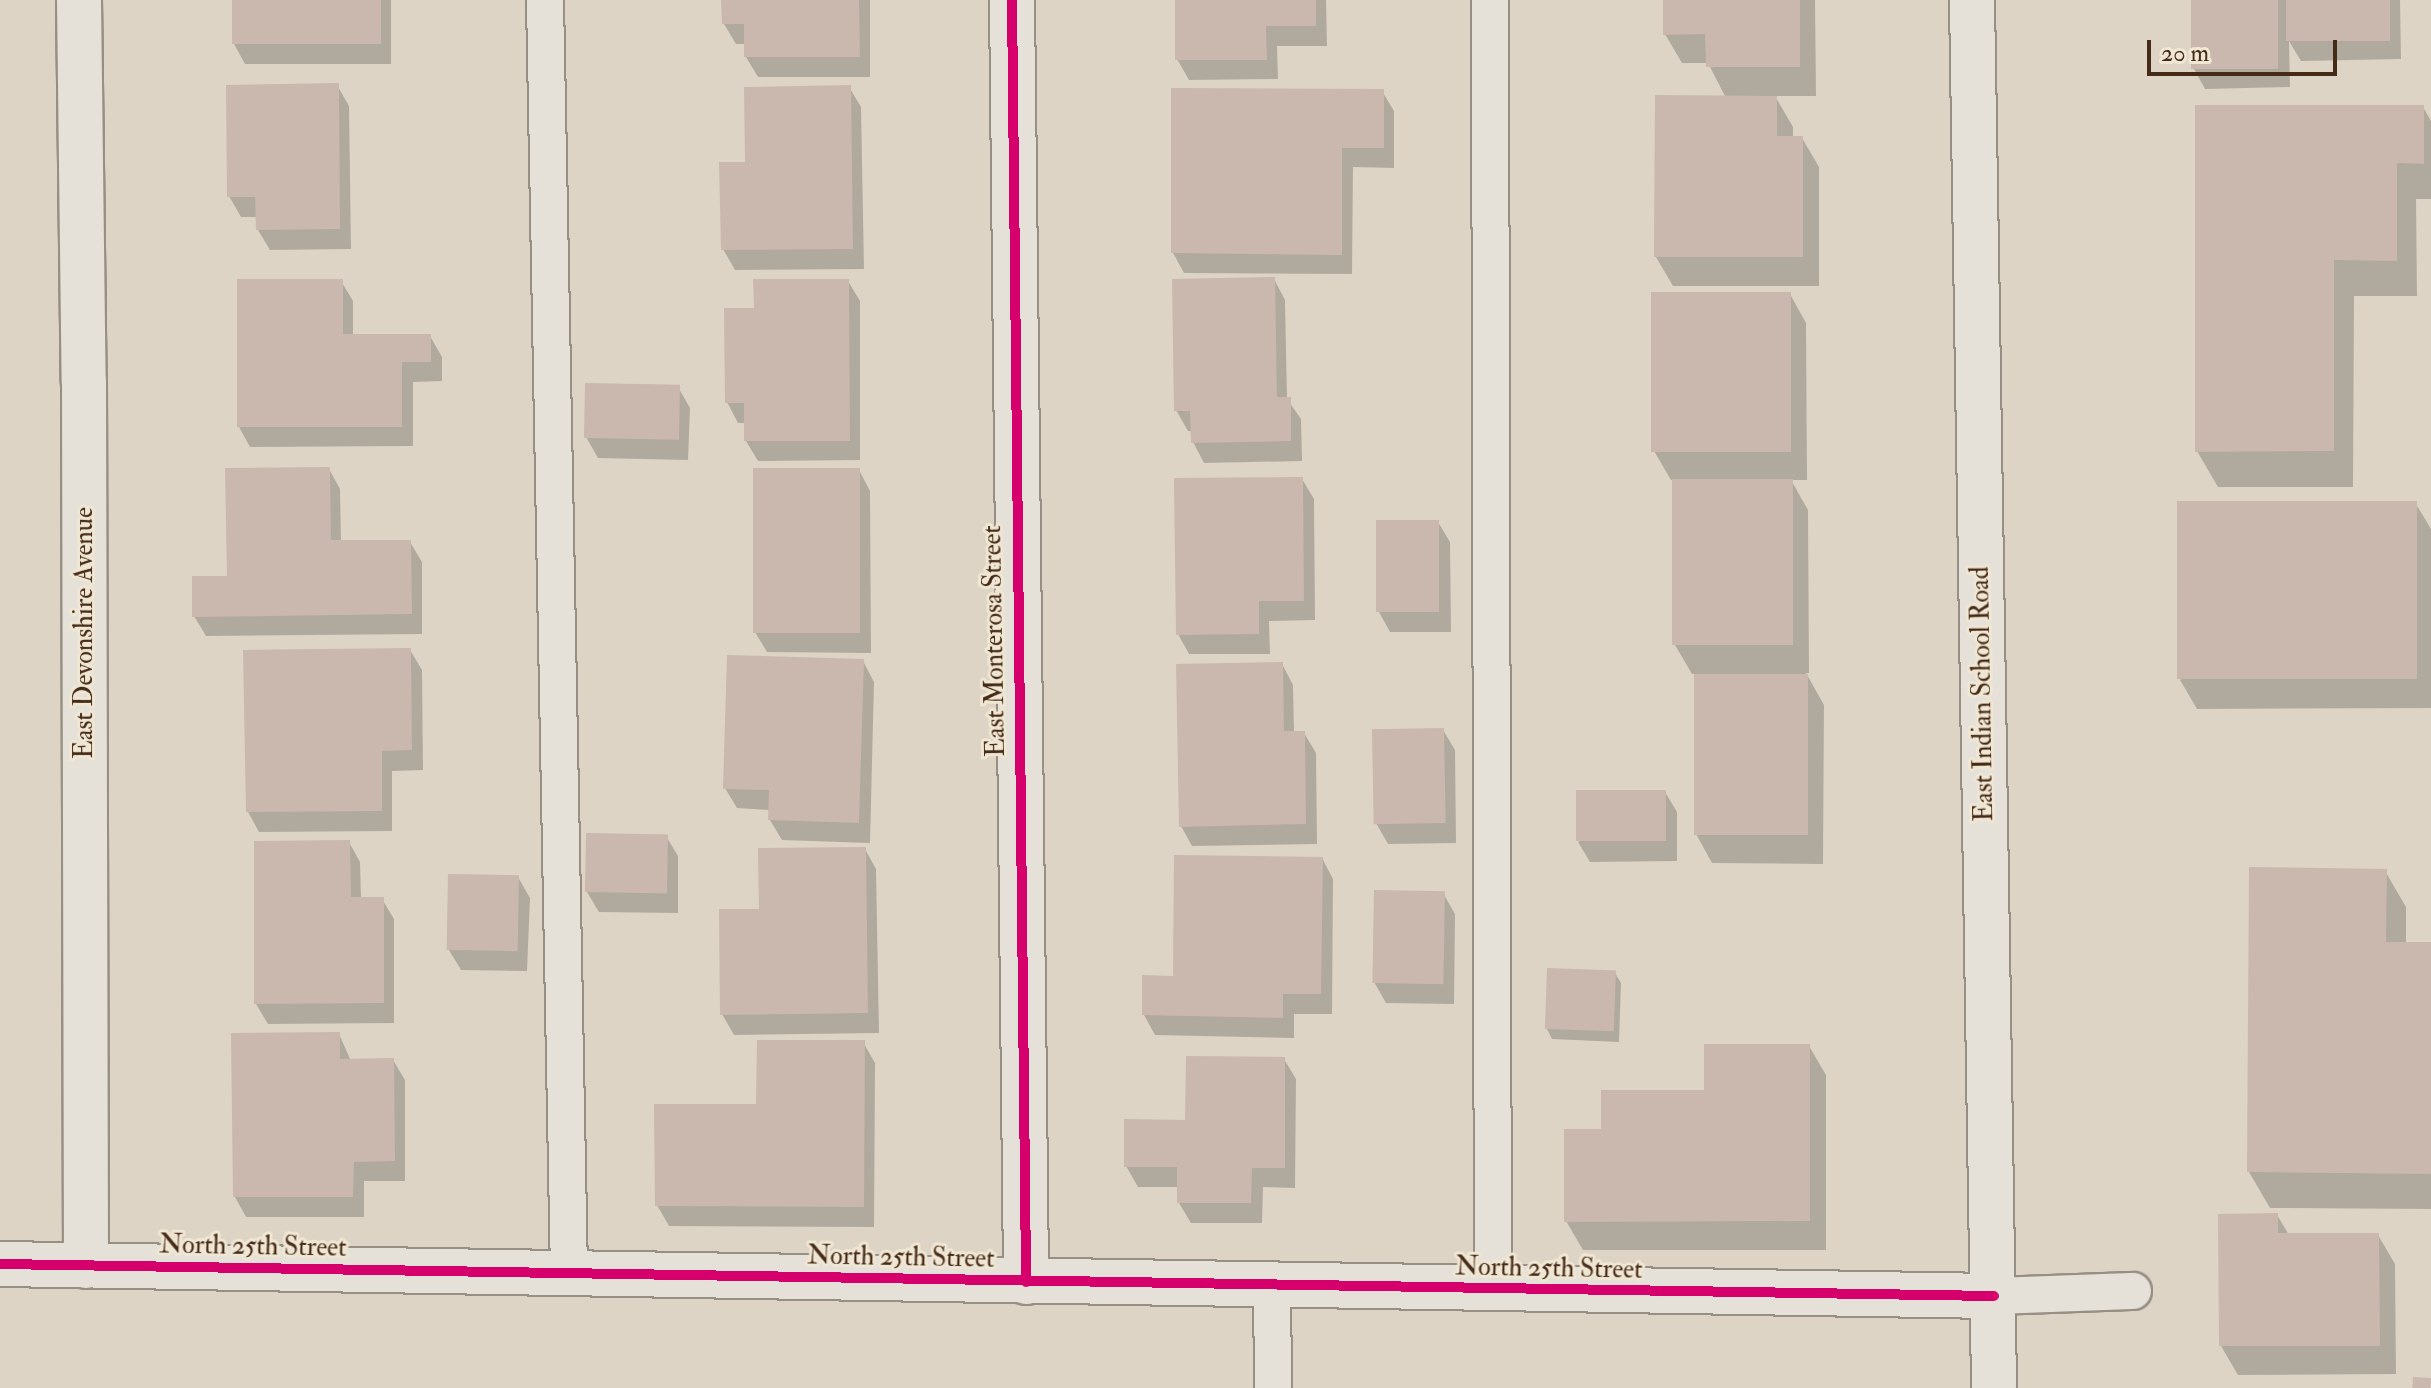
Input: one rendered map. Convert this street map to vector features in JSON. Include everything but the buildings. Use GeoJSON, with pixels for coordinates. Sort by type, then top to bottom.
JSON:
{"type":"FeatureCollection","features":[{"type":"Feature","properties":{"kind":"street","name":"East Devonshire Avenue"},"geometry":{"type":"LineString","coordinates":[[79,0],[84,414],[86,1266]]}},
{"type":"Feature","properties":{"kind":"street","name":"East Monterosa Street"},"geometry":{"type":"LineString","coordinates":[[1012,0],[1026,1282]]}},
{"type":"Feature","properties":{"kind":"street","name":"East Indian School Road"},"geometry":{"type":"LineString","coordinates":[[1972,0],[1994,1388]]}},
{"type":"Feature","properties":{"kind":"street","name":"North 25th Street"},"geometry":{"type":"LineString","coordinates":[[0,1264],[1272,1287],[1994,1296]]}},
{"type":"Feature","properties":{"kind":"lane"},"geometry":{"type":"LineString","coordinates":[[545,0],[569,1274]]}},
{"type":"Feature","properties":{"kind":"lane"},"geometry":{"type":"LineString","coordinates":[[1490,0],[1493,1290]]}},
{"type":"Feature","properties":{"kind":"lane"},"geometry":{"type":"LineString","coordinates":[[1272,1287],[1273,1388]]}},
{"type":"Feature","properties":{"kind":"lane"},"geometry":{"type":"LineString","coordinates":[[1994,1296],[2133,1291]]}},
{"type":"Feature","properties":{"kind":"cycle path"},"geometry":{"type":"LineString","coordinates":[[1012,0],[1026,1282]]}},
{"type":"Feature","properties":{"kind":"cycle path"},"geometry":{"type":"LineString","coordinates":[[0,1264],[1994,1296]]}}]}
